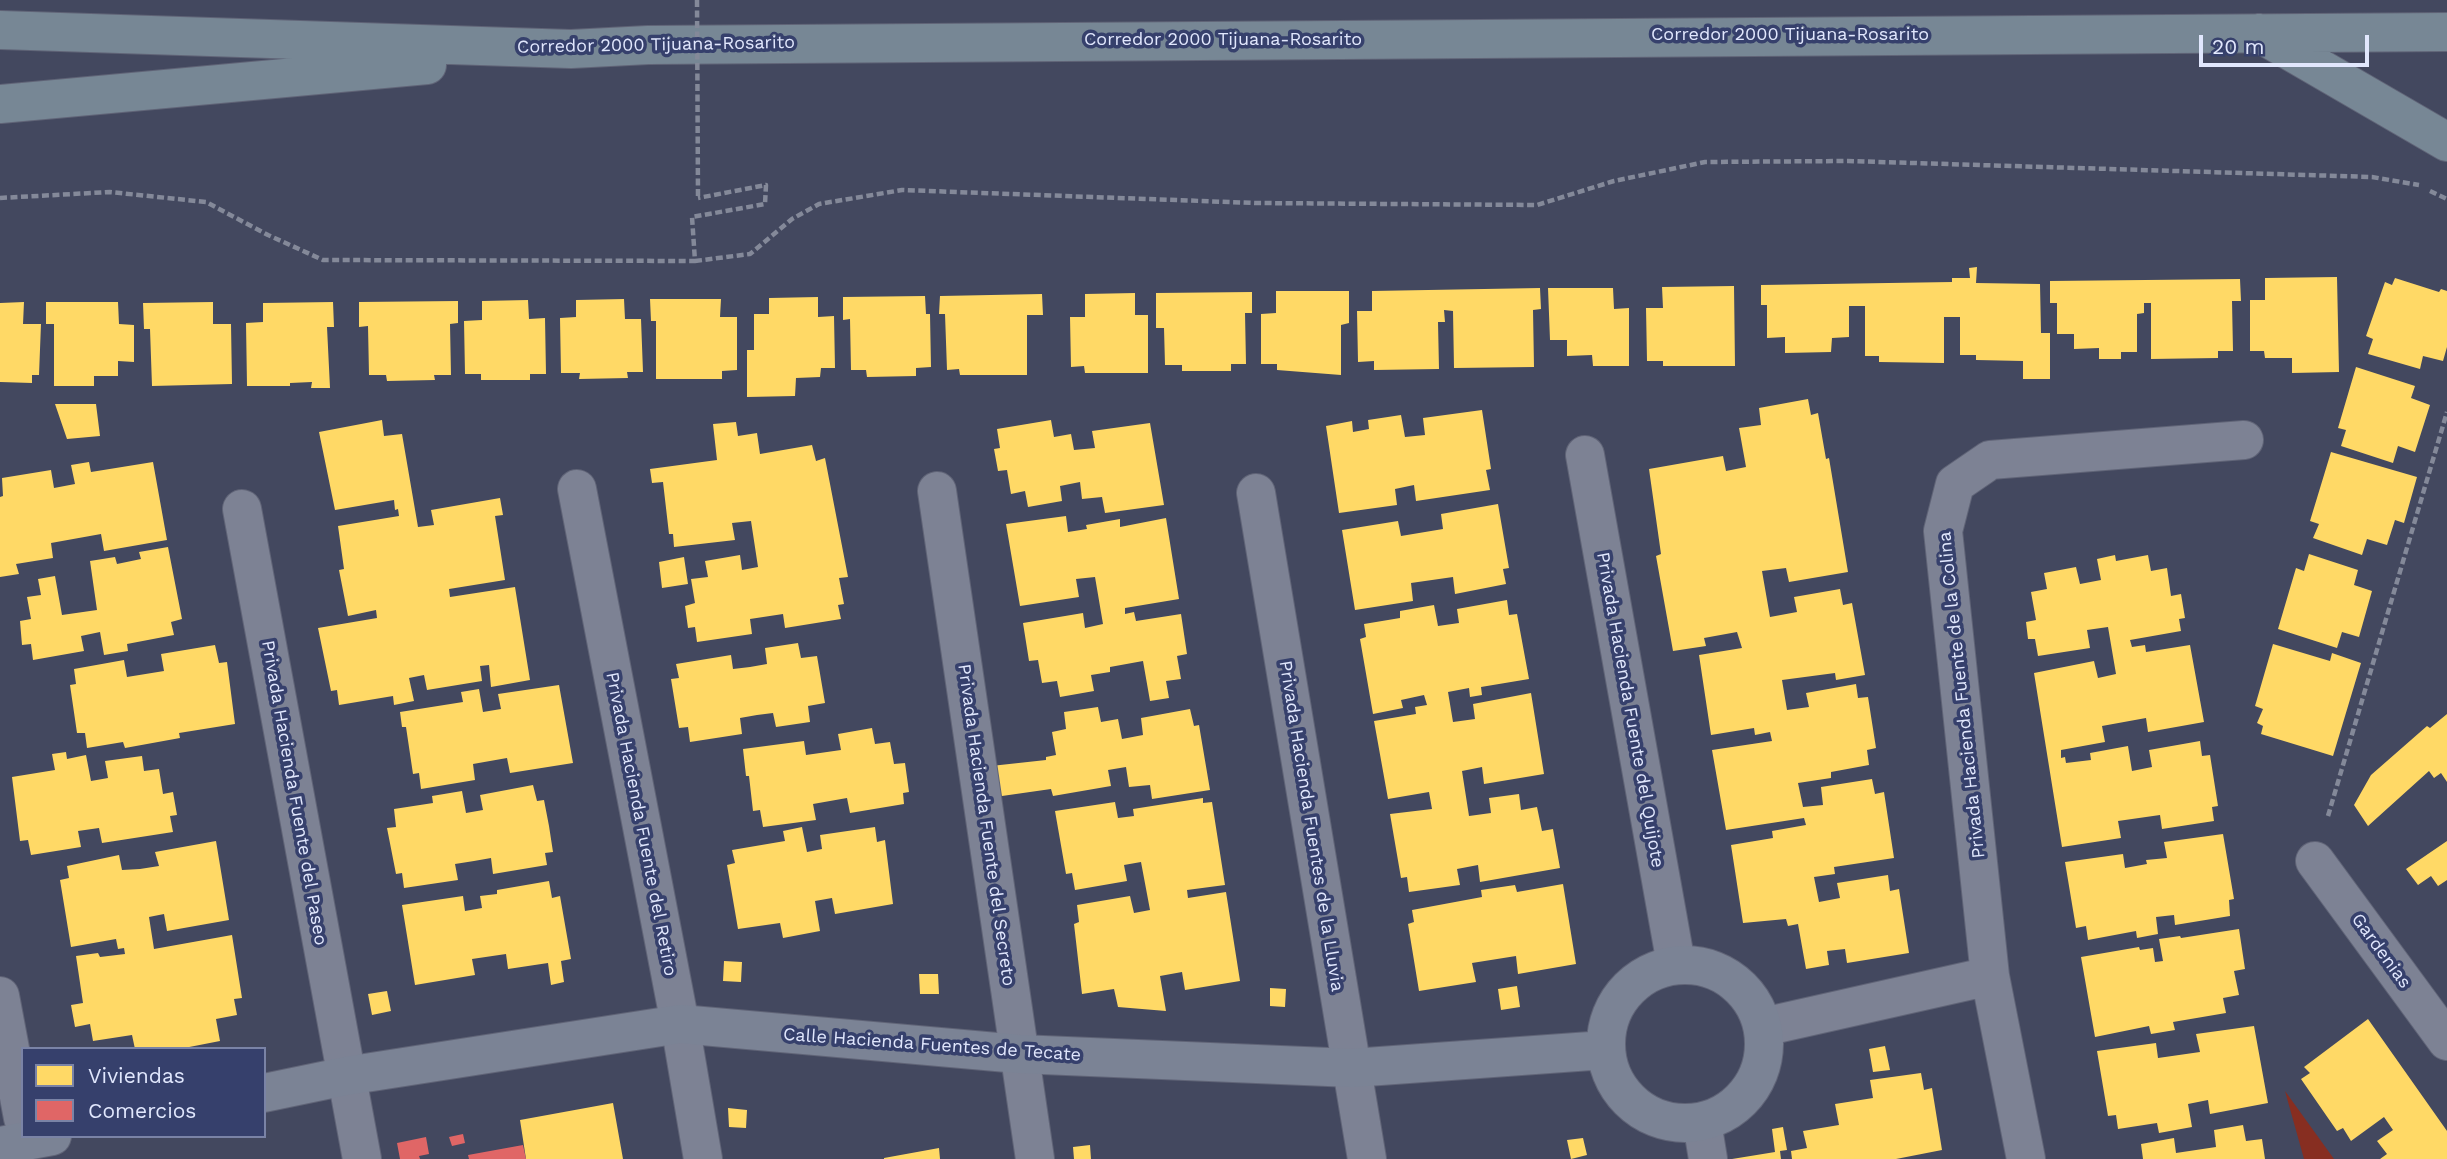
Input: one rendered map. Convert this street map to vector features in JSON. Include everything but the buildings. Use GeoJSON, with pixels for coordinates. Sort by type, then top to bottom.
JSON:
{"type":"FeatureCollection","features":[{"type":"Feature","properties":{"kind":"highway","name":"Corredor 2000 Tijuana-Rosarito"},"geometry":{"type":"LineString","coordinates":[[0,30],[571,49],[648,45],[2447,32]]}},
{"type":"Feature","properties":{"kind":"highway"},"geometry":{"type":"LineString","coordinates":[[2257,32],[2447,142]]}},
{"type":"Feature","properties":{"kind":"highway"},"geometry":{"type":"LineString","coordinates":[[0,104],[648,45]]}},
{"type":"Feature","properties":{"kind":"street","name":"Privada Hacienda Fuente de la Colina"},"geometry":{"type":"LineString","coordinates":[[2026,1159],[1990,976],[1943,531],[1955,484],[1990,460],[2244,440]]}},
{"type":"Feature","properties":{"kind":"street","name":"Privada Hacienda Fuente del Quijote"},"geometry":{"type":"LineString","coordinates":[[1585,455],[1676,964]]}},
{"type":"Feature","properties":{"kind":"street","name":"Privada Hacienda Fuente del Retiro"},"geometry":{"type":"LineString","coordinates":[[577,489],[680,1024],[703,1159]]}},
{"type":"Feature","properties":{"kind":"street","name":"Privada Hacienda Fuente del Secreto"},"geometry":{"type":"LineString","coordinates":[[937,491],[1035,1159]]}},
{"type":"Feature","properties":{"kind":"street","name":"Privada Hacienda Fuentes de la Lluvia"},"geometry":{"type":"LineString","coordinates":[[1256,493],[1367,1159]]}},
{"type":"Feature","properties":{"kind":"street","name":"Privada Hacienda Fuente del Paseo"},"geometry":{"type":"LineString","coordinates":[[242,509],[362,1159]]}},
{"type":"Feature","properties":{"kind":"street","name":"Gardenias"},"geometry":{"type":"LineString","coordinates":[[2315,860],[2447,1041]]}},
{"type":"Feature","properties":{"kind":"street"},"geometry":{"type":"LineString","coordinates":[[1676,964],[1700,965],[1721,972],[1740,986],[1755,1005],[1763,1027],[1764,1051],[1758,1075],[1744,1096],[1725,1113],[1702,1122],[1675,1123],[1649,1115],[1627,1099],[1611,1076],[1605,1049],[1607,1025],[1616,1002],[1632,983],[1652,970],[1676,964]]}},
{"type":"Feature","properties":{"kind":"street"},"geometry":{"type":"LineString","coordinates":[[1763,1027],[1990,976]]}},
{"type":"Feature","properties":{"kind":"street"},"geometry":{"type":"LineString","coordinates":[[0,996],[21,1112]]}},
{"type":"Feature","properties":{"kind":"street","name":"Calle Hacienda Fuentes de Tecate"},"geometry":{"type":"LineString","coordinates":[[266,1093],[346,1076],[680,1024],[1019,1054],[1352,1068],[1605,1049]]}},
{"type":"Feature","properties":{"kind":"street"},"geometry":{"type":"LineString","coordinates":[[1702,1122],[1708,1159]]}},
{"type":"Feature","properties":{"kind":"path"},"geometry":{"type":"LineString","coordinates":[[695,261],[692,217],[765,204],[766,185],[698,198],[697,0]]}},
{"type":"Feature","properties":{"kind":"path"},"geometry":{"type":"LineString","coordinates":[[0,198],[110,192],[206,202],[323,260],[695,261],[750,254],[792,219],[819,204],[902,190],[1256,203],[1537,205],[1614,181],[1705,162],[1848,161],[2372,177],[2418,185],[2447,199]]}},
{"type":"Feature","properties":{"kind":"path"},"geometry":{"type":"LineString","coordinates":[[2315,860],[2447,412]]}},
{"type":"Feature","properties":{"kind":"shaded area"},"geometry":{"type":"Polygon","coordinates":[[[2285,1091],[2334,1159],[2304,1159],[2285,1091]]]}}]}
